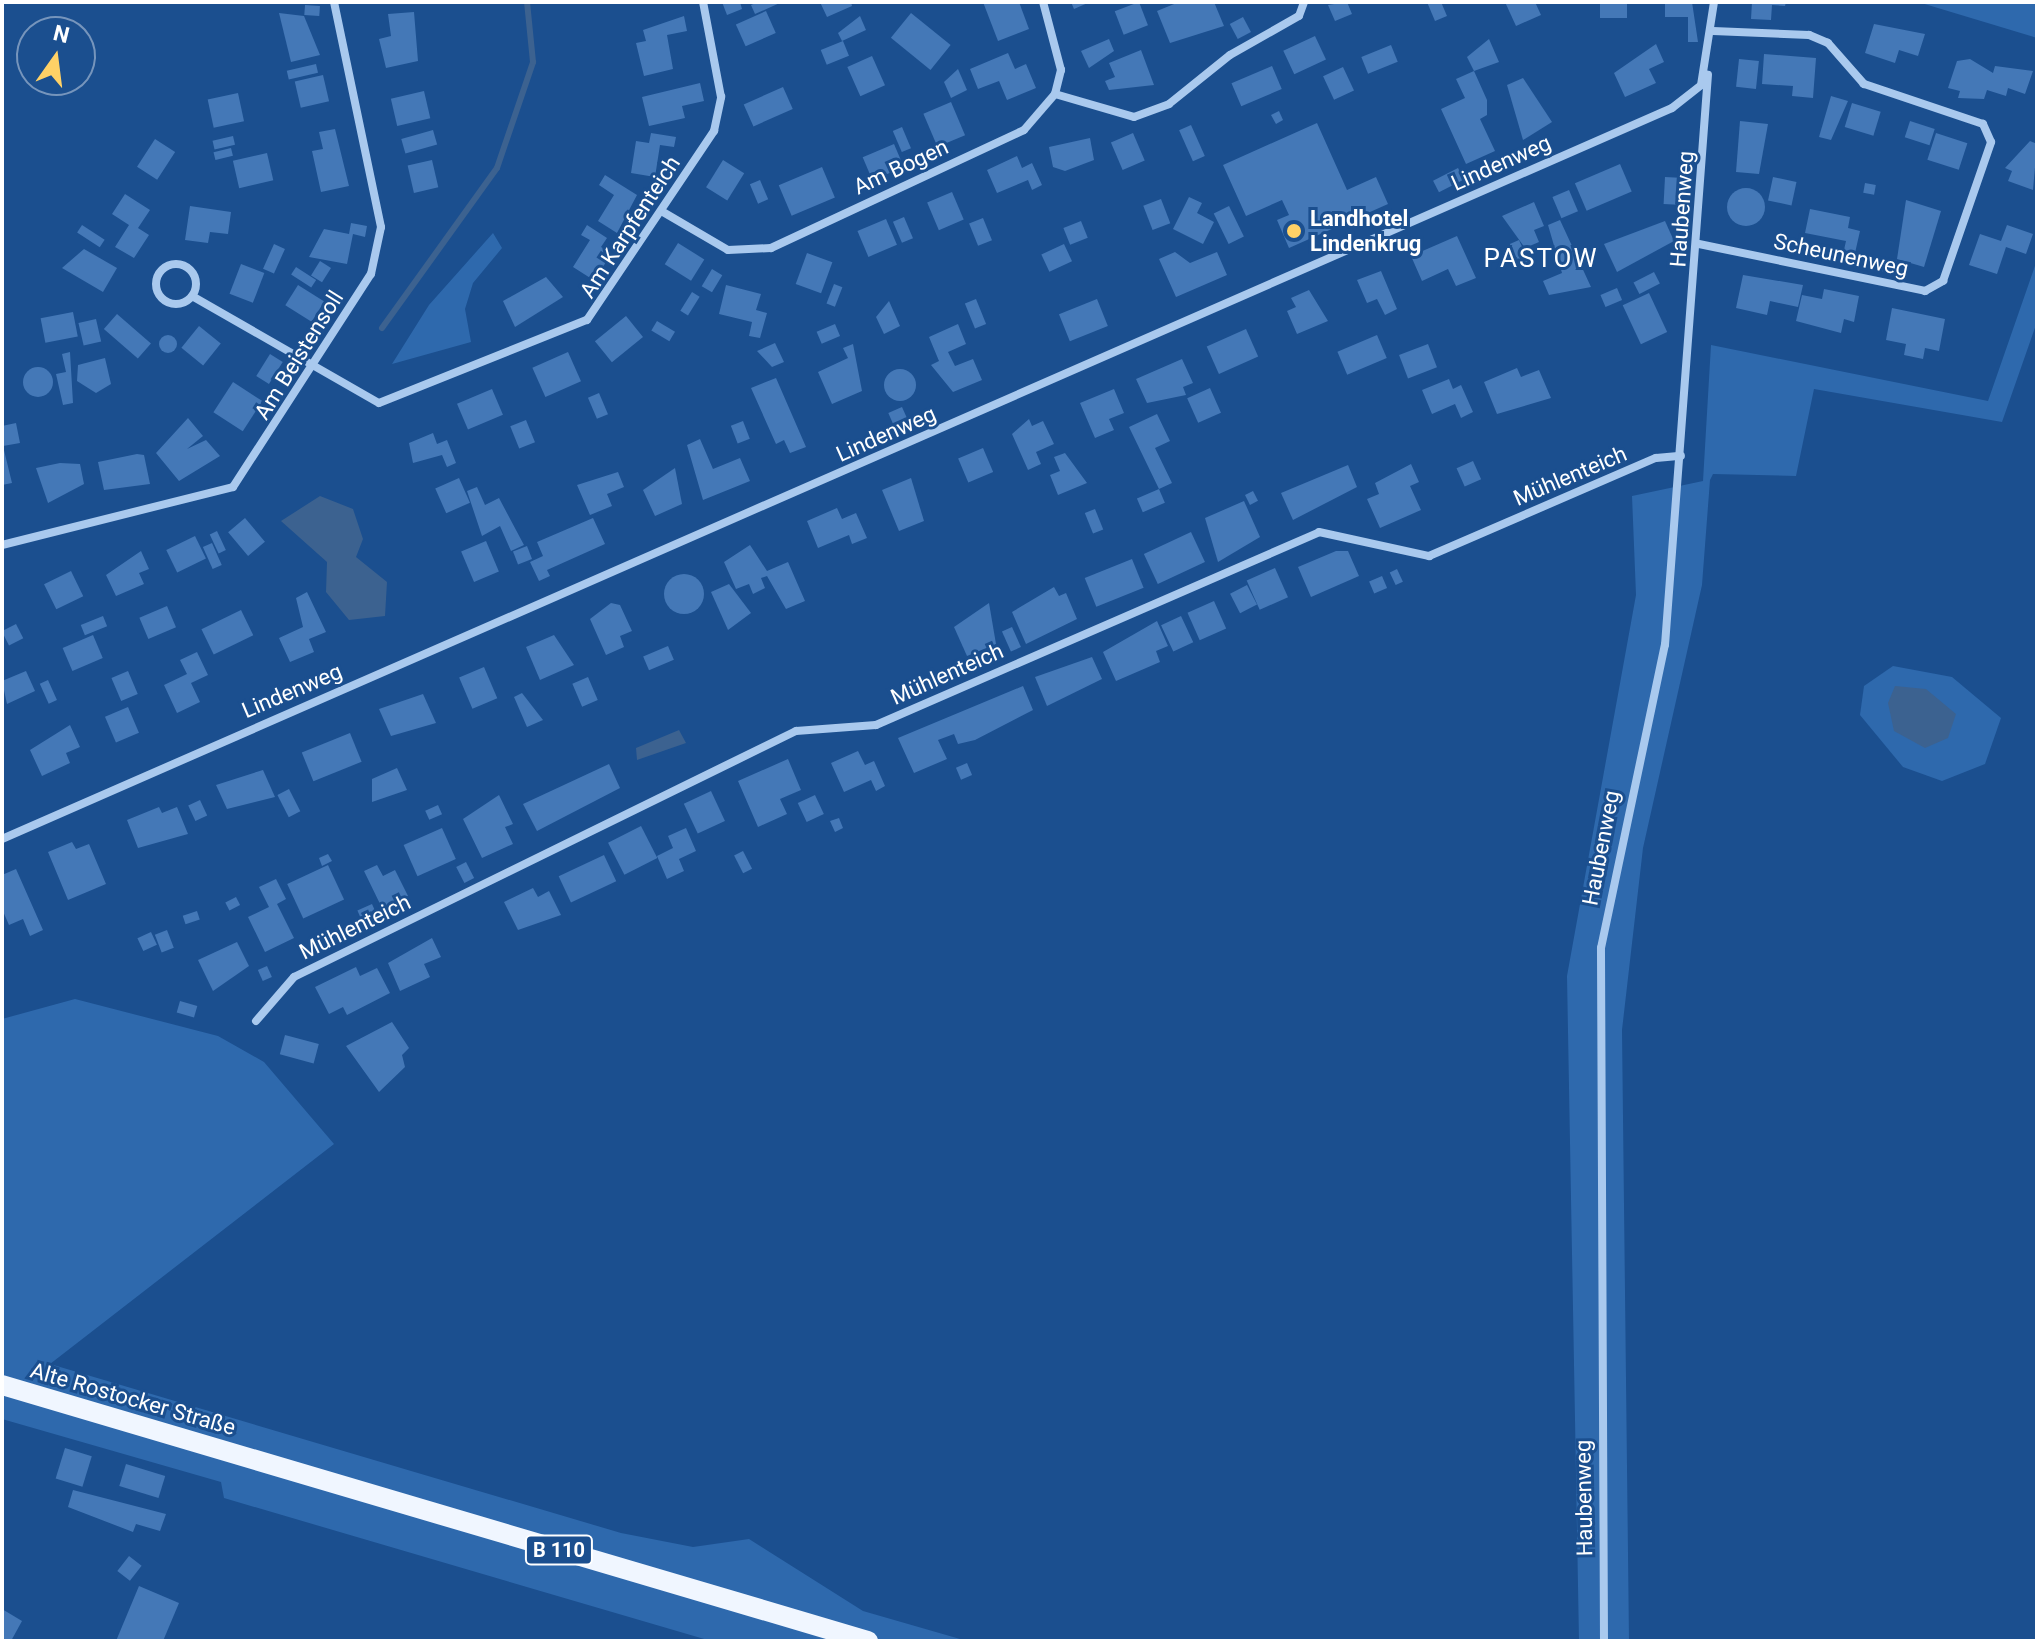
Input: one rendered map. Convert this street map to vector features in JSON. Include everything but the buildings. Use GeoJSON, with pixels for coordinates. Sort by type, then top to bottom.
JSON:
{"type":"FeatureCollection","features":[{"type":"Feature","properties":{"kind":"main road","name":"Alte Rostocker Straße"},"geometry":{"type":"LineString","coordinates":[[2,1385],[868,1641]]}},
{"type":"Feature","properties":{"kind":"street","name":"Am Beistensoll"},"geometry":{"type":"LineString","coordinates":[[2,545],[233,487],[371,274],[381,243],[334,2]]}},
{"type":"Feature","properties":{"kind":"street","name":"Am Karpfenteich"},"geometry":{"type":"LineString","coordinates":[[192,296],[312,369],[379,403],[587,320],[663,212],[719,114],[703,2]]}},
{"type":"Feature","properties":{"kind":"street"},"geometry":{"type":"LineString","coordinates":[[1043,2],[1058,45],[1055,94],[1134,117],[1299,16],[1304,2]]}},
{"type":"Feature","properties":{"kind":"street"},"geometry":{"type":"LineString","coordinates":[[1709,66],[1714,2]]}},
{"type":"Feature","properties":{"kind":"street","name":"Scheunenweg"},"geometry":{"type":"LineString","coordinates":[[1699,244],[1925,291],[1943,281],[1991,142],[1983,124],[1872,89],[1828,43],[1809,35],[1713,31]]}},
{"type":"Feature","properties":{"kind":"street","name":"Haubenweg"},"geometry":{"type":"LineString","coordinates":[[1604,1641],[1601,948],[1665,645],[1699,244],[1709,66]]}},
{"type":"Feature","properties":{"kind":"street","name":"Lindenweg"},"geometry":{"type":"LineString","coordinates":[[2,839],[1672,108],[1701,85],[1709,66]]}},
{"type":"Feature","properties":{"kind":"street","name":"Am Bogen"},"geometry":{"type":"LineString","coordinates":[[663,212],[728,250],[771,248],[1024,130],[1055,94]]}},
{"type":"Feature","properties":{"kind":"street"},"geometry":{"type":"LineString","coordinates":[[188,267],[192,296],[163,300],[159,271],[188,267]]}},
{"type":"Feature","properties":{"kind":"street","name":"Mühlenteich"},"geometry":{"type":"LineString","coordinates":[[256,1021],[294,977],[796,731],[876,725],[1319,532],[1429,556],[1656,458],[1681,456]]}},
{"type":"Feature","properties":{"kind":"shaded area"},"geometry":{"type":"Polygon","coordinates":[[[1918,2],[2037,2],[2037,38],[1918,2]]]}},
{"type":"Feature","properties":{"kind":"shaded area"},"geometry":{"type":"Polygon","coordinates":[[[493,233],[502,248],[473,283],[465,309],[471,342],[392,364],[429,305],[493,233]]]}},
{"type":"Feature","properties":{"kind":"shaded area"},"geometry":{"type":"Polygon","coordinates":[[[2037,260],[2037,322],[2002,422],[1814,389],[1796,476],[1713,474],[1710,480],[1702,585],[1643,848],[1622,1030],[1629,1641],[1579,1641],[1567,976],[1636,595],[1632,496],[1703,481],[1711,345],[1988,401],[2037,260]]]}},
{"type":"Feature","properties":{"kind":"shaded area"},"geometry":{"type":"Polygon","coordinates":[[[320,496],[353,509],[363,539],[356,557],[387,582],[385,616],[349,620],[326,592],[327,562],[281,521],[320,496]]]}},
{"type":"Feature","properties":{"kind":"shaded area"},"geometry":{"type":"Polygon","coordinates":[[[1893,666],[1952,677],[2001,718],[1985,764],[1942,781],[1903,767],[1860,715],[1864,686],[1893,666]]]}},
{"type":"Feature","properties":{"kind":"shaded area"},"geometry":{"type":"Polygon","coordinates":[[[1895,686],[1926,689],[1956,714],[1948,738],[1925,748],[1894,731],[1888,703],[1895,686]]]}},
{"type":"Feature","properties":{"kind":"shaded area"},"geometry":{"type":"Polygon","coordinates":[[[679,730],[686,743],[637,760],[636,748],[679,730]]]}},
{"type":"Feature","properties":{"kind":"shaded area"},"geometry":{"type":"Polygon","coordinates":[[[75,999],[218,1036],[264,1062],[334,1144],[50,1364],[621,1533],[693,1547],[749,1539],[863,1611],[967,1641],[711,1641],[224,1498],[221,1482],[2,1419],[2,1019],[75,999]]]}},
{"type":"Feature","properties":{"kind":"waterway"},"geometry":{"type":"LineString","coordinates":[[382,328],[497,168],[533,62],[527,2]]}},
{"type":"Feature","properties":{"kind":"place","name":"Landhotel Lindenkrug"},"geometry":{"type":"Point","coordinates":[1294,231]}},
{"type":"Feature","properties":{"kind":"district","name":"PASTOW"},"geometry":{"type":"Point","coordinates":[1541,259]}}]}
